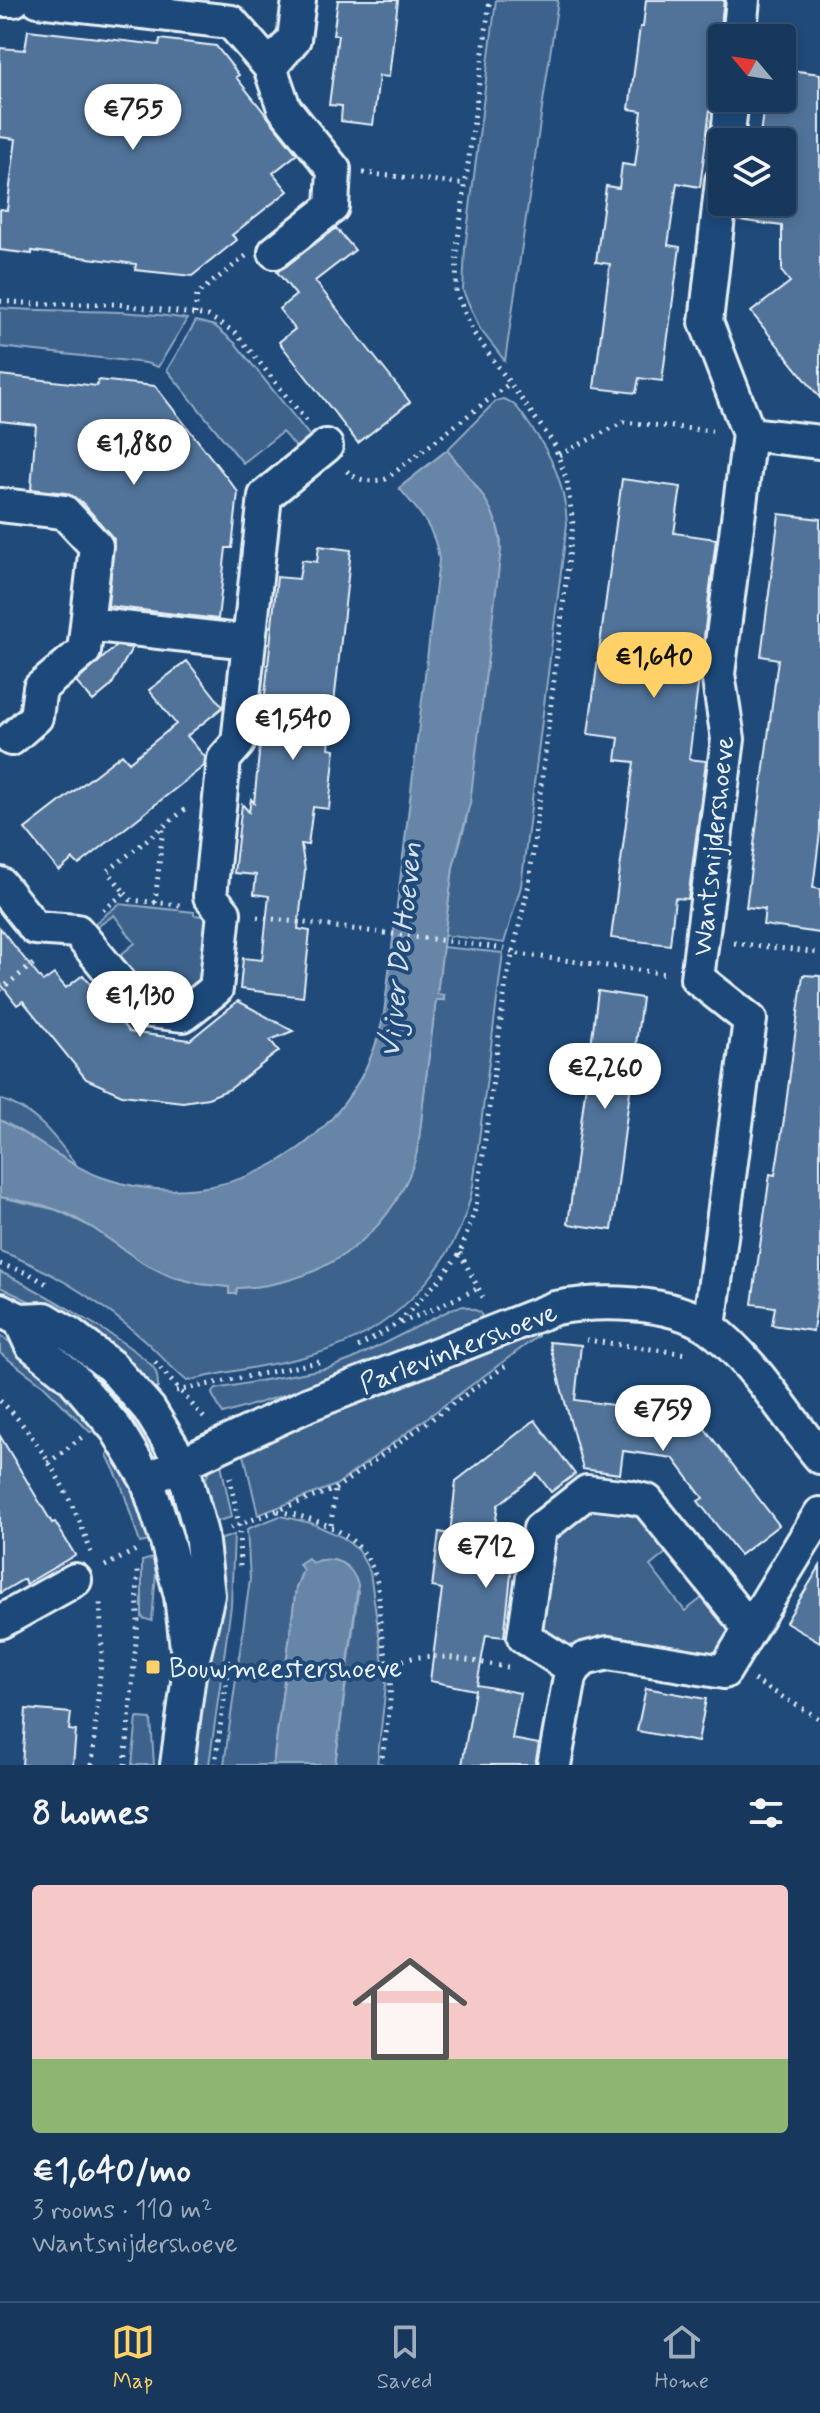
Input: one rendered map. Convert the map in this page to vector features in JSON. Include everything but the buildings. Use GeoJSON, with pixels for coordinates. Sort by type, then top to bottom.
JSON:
{"type":"FeatureCollection","features":[{"type":"Feature","properties":{"kind":"street"},"geometry":{"type":"LineString","coordinates":[[0,0],[14,0]]}},
{"type":"Feature","properties":{"kind":"street"},"geometry":{"type":"LineString","coordinates":[[38,0],[231,22],[270,67],[284,108],[334,170],[332,207],[275,252]]}},
{"type":"Feature","properties":{"kind":"street"},"geometry":{"type":"LineString","coordinates":[[270,67],[294,39],[299,0]]}},
{"type":"Feature","properties":{"kind":"street"},"geometry":{"type":"LineString","coordinates":[[740,24],[743,0]]}},
{"type":"Feature","properties":{"kind":"street"},"geometry":{"type":"LineString","coordinates":[[718,216],[706,322],[749,434],[820,442]]}},
{"type":"Feature","properties":{"kind":"street","name":"Wantsnijdershoeve"},"geometry":{"type":"LineString","coordinates":[[702,1341],[750,1020],[697,978],[728,739],[718,674],[749,434]]}},
{"type":"Feature","properties":{"kind":"street"},"geometry":{"type":"LineString","coordinates":[[0,884],[35,928],[77,931],[142,1010],[183,1015],[216,989],[222,911],[210,896],[224,759],[238,743],[265,496],[326,446]]}},
{"type":"Feature","properties":{"kind":"street"},"geometry":{"type":"LineString","coordinates":[[0,505],[64,512],[96,546],[84,651],[40,688],[36,717],[11,739]]}},
{"type":"Feature","properties":{"kind":"street"},"geometry":{"type":"LineString","coordinates":[[87,624],[249,642]]}},
{"type":"Feature","properties":{"kind":"street","name":"Parlevinkershoeve"},"geometry":{"type":"LineString","coordinates":[[147,1480],[309,1404],[555,1308],[581,1303],[667,1310],[689,1316],[702,1341],[737,1352],[820,1457]]}},
{"type":"Feature","properties":{"kind":"street"},"geometry":{"type":"LineString","coordinates":[[10,1315],[45,1319],[112,1367],[149,1409],[182,1463],[201,1534],[208,1595],[189,1675],[177,1765]]}},
{"type":"Feature","properties":{"kind":"street"},"geometry":{"type":"LineString","coordinates":[[10,1315],[31,1344],[72,1377],[117,1430],[147,1480],[181,1596],[189,1675]]}},
{"type":"Feature","properties":{"kind":"street"},"geometry":{"type":"LineString","coordinates":[[574,1669],[524,1637],[540,1529],[587,1492],[647,1501],[750,1629]]}},
{"type":"Feature","properties":{"kind":"street"},"geometry":{"type":"LineString","coordinates":[[554,1765],[568,1686],[574,1669],[584,1659],[608,1653],[724,1672],[820,1514]]}},
{"type":"Feature","properties":{"kind":"street"},"geometry":{"type":"LineString","coordinates":[[0,1622],[75,1580]]}},
{"type":"Feature","properties":{"kind":"path"},"geometry":{"type":"LineString","coordinates":[[397,1324],[419,1304],[460,1253],[476,1207],[511,951],[529,884],[573,524],[567,481],[554,444],[473,332],[456,292],[457,247],[490,0]]}},
{"type":"Feature","properties":{"kind":"path"},"geometry":{"type":"LineString","coordinates":[[334,170],[466,184]]}},
{"type":"Feature","properties":{"kind":"path"},"geometry":{"type":"LineString","coordinates":[[195,314],[197,294],[256,248],[275,252]]}},
{"type":"Feature","properties":{"kind":"path"},"geometry":{"type":"LineString","coordinates":[[0,301],[95,303],[195,314],[218,320],[236,333],[326,446],[358,479],[386,479],[510,383]]}},
{"type":"Feature","properties":{"kind":"path"},"geometry":{"type":"LineString","coordinates":[[559,455],[624,422],[749,434]]}},
{"type":"Feature","properties":{"kind":"path"},"geometry":{"type":"LineString","coordinates":[[222,780],[108,871],[131,900],[476,945],[697,978]]}},
{"type":"Feature","properties":{"kind":"path"},"geometry":{"type":"LineString","coordinates":[[155,903],[164,826]]}},
{"type":"Feature","properties":{"kind":"path"},"geometry":{"type":"LineString","coordinates":[[77,931],[125,893]]}},
{"type":"Feature","properties":{"kind":"path"},"geometry":{"type":"LineString","coordinates":[[702,939],[820,953]]}},
{"type":"Feature","properties":{"kind":"path"},"geometry":{"type":"LineString","coordinates":[[460,1253],[477,1289],[503,1328]]}},
{"type":"Feature","properties":{"kind":"path"},"geometry":{"type":"LineString","coordinates":[[349,1352],[397,1324],[477,1289]]}},
{"type":"Feature","properties":{"kind":"path"},"geometry":{"type":"LineString","coordinates":[[576,1339],[702,1341]]}},
{"type":"Feature","properties":{"kind":"path"},"geometry":{"type":"LineString","coordinates":[[181,1389],[327,1361]]}},
{"type":"Feature","properties":{"kind":"path"},"geometry":{"type":"LineString","coordinates":[[201,1534],[239,1526],[335,1489],[512,1361]]}},
{"type":"Feature","properties":{"kind":"path"},"geometry":{"type":"LineString","coordinates":[[48,1463],[84,1436]]}},
{"type":"Feature","properties":{"kind":"path"},"geometry":{"type":"LineString","coordinates":[[331,1525],[335,1489]]}},
{"type":"Feature","properties":{"kind":"path"},"geometry":{"type":"LineString","coordinates":[[278,1511],[331,1525],[354,1541],[373,1570],[389,1668],[390,1697],[381,1765]]}},
{"type":"Feature","properties":{"kind":"path"},"geometry":{"type":"LineString","coordinates":[[125,1765],[139,1583],[132,1539]]}},
{"type":"Feature","properties":{"kind":"path"},"geometry":{"type":"LineString","coordinates":[[389,1668],[405,1658],[420,1656],[513,1668],[524,1637]]}},
{"type":"Feature","properties":{"kind":"path"},"geometry":{"type":"LineString","coordinates":[[729,1665],[820,1719]]}},
{"type":"Feature","properties":{"kind":"shaded area"},"geometry":{"type":"Polygon","coordinates":[[[496,0],[558,0],[505,361],[480,329],[463,291],[465,248],[496,0]]]}},
{"type":"Feature","properties":{"kind":"shaded area"},"geometry":{"type":"Polygon","coordinates":[[[0,308],[140,313],[187,319],[158,367],[146,363],[0,347],[0,308]]]}},
{"type":"Feature","properties":{"kind":"shaded area"},"geometry":{"type":"Polygon","coordinates":[[[196,321],[215,326],[235,343],[317,445],[298,449],[282,432],[243,463],[167,370],[196,321]]]}},
{"type":"Feature","properties":{"kind":"shaded area"},"geometry":{"type":"Polygon","coordinates":[[[503,399],[521,412],[551,459],[560,483],[567,524],[521,886],[504,943],[444,935],[453,867],[466,822],[501,542],[487,504],[473,481],[447,450],[496,401],[503,399]]]}},
{"type":"Feature","properties":{"kind":"shaded area"},"geometry":{"type":"Polygon","coordinates":[[[119,904],[194,912],[194,915],[212,917],[205,982],[179,1003],[147,999],[118,957],[135,943],[114,915],[93,930],[90,927],[119,904]]]}},
{"type":"Feature","properties":{"kind":"shaded area"},"geometry":{"type":"Polygon","coordinates":[[[442,947],[503,953],[473,1186],[462,1224],[437,1268],[403,1307],[376,1327],[319,1353],[187,1381],[142,1338],[92,1299],[39,1268],[0,1251],[0,1197],[57,1210],[93,1228],[143,1263],[170,1276],[229,1287],[230,1294],[236,1294],[237,1288],[295,1278],[345,1253],[386,1214],[402,1190],[414,1162],[436,999],[443,1000],[437,994],[442,947]]]}},
{"type":"Feature","properties":{"kind":"shaded area"},"geometry":{"type":"Polygon","coordinates":[[[0,1099],[35,1118],[77,1166],[0,1120],[0,1099]]]}},
{"type":"Feature","properties":{"kind":"shaded area"},"geometry":{"type":"Polygon","coordinates":[[[0,1272],[57,1302],[129,1347],[155,1370],[158,1388],[152,1393],[66,1319],[0,1287],[0,1272]]]}},
{"type":"Feature","properties":{"kind":"shaded area"},"geometry":{"type":"Polygon","coordinates":[[[464,1306],[480,1312],[483,1319],[313,1386],[223,1414],[212,1394],[216,1389],[329,1368],[464,1306]]]}},
{"type":"Feature","properties":{"kind":"shaded area"},"geometry":{"type":"Polygon","coordinates":[[[537,1330],[538,1336],[336,1485],[258,1515],[243,1450],[537,1330]]]}},
{"type":"Feature","properties":{"kind":"shaded area"},"geometry":{"type":"Polygon","coordinates":[[[0,1335],[51,1373],[98,1431],[90,1432],[43,1385],[0,1353],[0,1335]]]}},
{"type":"Feature","properties":{"kind":"shaded area"},"geometry":{"type":"Polygon","coordinates":[[[110,1449],[131,1477],[154,1540],[140,1543],[121,1484],[107,1455],[110,1449]]]}},
{"type":"Feature","properties":{"kind":"shaded area"},"geometry":{"type":"Polygon","coordinates":[[[220,1459],[232,1517],[211,1523],[204,1489],[207,1474],[220,1459]]]}},
{"type":"Feature","properties":{"kind":"shaded area"},"geometry":{"type":"Polygon","coordinates":[[[587,1507],[638,1511],[672,1548],[650,1566],[685,1611],[707,1594],[734,1624],[720,1650],[713,1655],[569,1647],[556,1643],[540,1628],[551,1537],[587,1507]]]}},
{"type":"Feature","properties":{"kind":"shaded area"},"geometry":{"type":"Polygon","coordinates":[[[280,1516],[311,1523],[342,1537],[358,1550],[370,1572],[386,1684],[377,1765],[335,1765],[358,1592],[319,1560],[303,1570],[296,1588],[273,1765],[224,1765],[250,1579],[247,1529],[280,1516]]]}},
{"type":"Feature","properties":{"kind":"shaded area"},"geometry":{"type":"Polygon","coordinates":[[[234,1535],[231,1606],[209,1765],[194,1765],[212,1636],[212,1542],[234,1535]]]}},
{"type":"Feature","properties":{"kind":"shaded area"},"geometry":{"type":"Polygon","coordinates":[[[153,1558],[156,1573],[152,1621],[142,1618],[142,1561],[153,1558]]]}},
{"type":"Feature","properties":{"kind":"shaded area"},"geometry":{"type":"Polygon","coordinates":[[[137,1718],[151,1719],[154,1765],[132,1765],[137,1718]]]}},
{"type":"Feature","properties":{"kind":"water","name":"Vijver De Hoeven"},"geometry":{"type":"Polygon","coordinates":[[[447,450],[490,508],[496,521],[501,550],[470,803],[453,867],[437,994],[444,995],[444,1000],[436,1000],[416,1156],[402,1190],[386,1215],[346,1253],[295,1278],[237,1288],[236,1294],[229,1294],[229,1287],[170,1276],[143,1263],[68,1214],[43,1205],[0,1197],[0,1120],[101,1177],[148,1188],[195,1188],[239,1179],[280,1160],[317,1133],[347,1099],[370,1059],[384,1013],[439,560],[430,529],[399,488],[447,450]]]}},
{"type":"Feature","properties":{"kind":"water"},"geometry":{"type":"Polygon","coordinates":[[[308,1558],[312,1563],[320,1560],[341,1562],[351,1571],[358,1585],[335,1765],[273,1765],[296,1588],[303,1570],[299,1564],[308,1558]]]}},
{"type":"Feature","properties":{"kind":"place","name":"Bouwmeestershoeve"},"geometry":{"type":"Point","coordinates":[153,1667]}}]}
